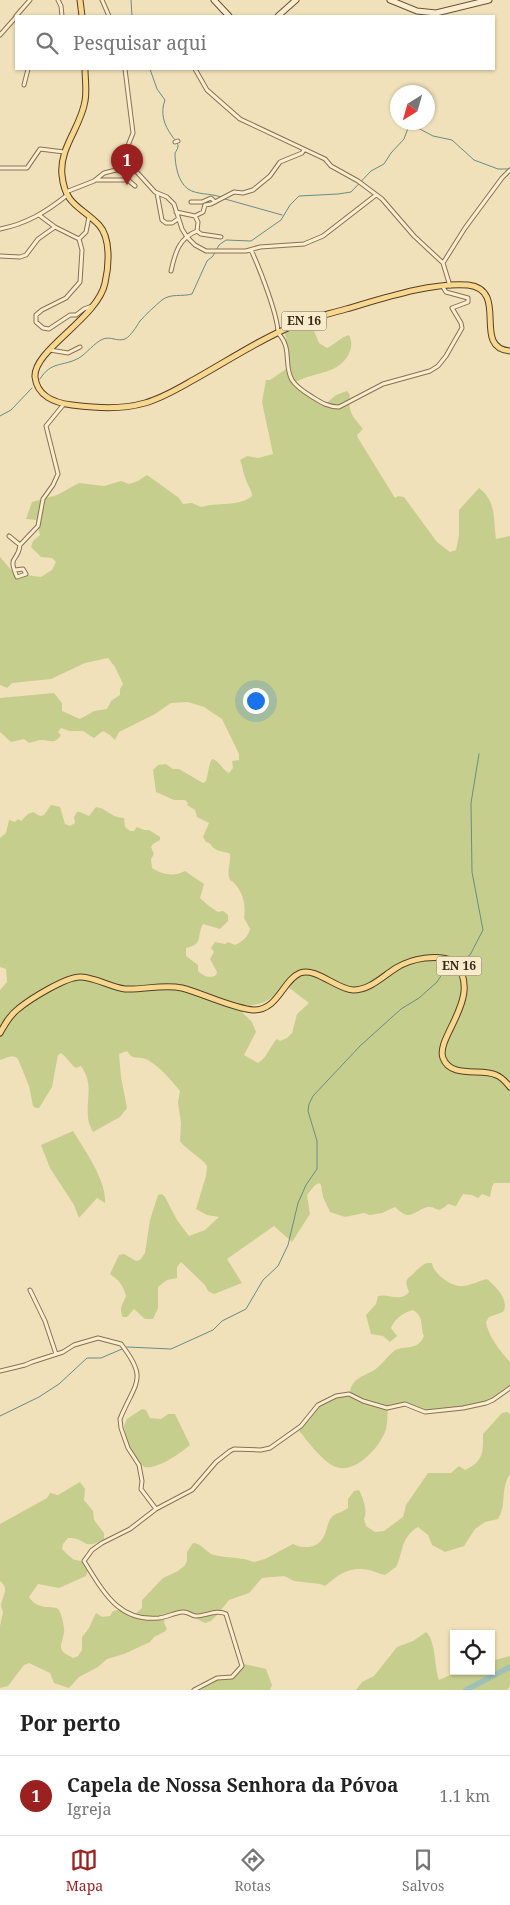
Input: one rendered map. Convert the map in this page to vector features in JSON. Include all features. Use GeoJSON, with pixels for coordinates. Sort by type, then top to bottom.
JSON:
{"type":"FeatureCollection","features":[{"type":"Feature","properties":{"kind":"main road"},"geometry":{"type":"LineString","coordinates":[[80,0],[82,15]]}},
{"type":"Feature","properties":{"kind":"main road"},"geometry":{"type":"LineString","coordinates":[[214,0],[225,15]]}},
{"type":"Feature","properties":{"kind":"main road"},"geometry":{"type":"LineString","coordinates":[[279,15],[296,0]]}},
{"type":"Feature","properties":{"kind":"main road"},"geometry":{"type":"LineString","coordinates":[[390,0],[417,10],[436,13],[489,0]]}},
{"type":"Feature","properties":{"kind":"main road"},"geometry":{"type":"LineString","coordinates":[[66,194],[61,174],[64,152],[86,100],[85,70]]}},
{"type":"Feature","properties":{"kind":"main road","name":"EN 16"},"geometry":{"type":"LineString","coordinates":[[66,194],[75,206],[99,225],[104,232],[107,255],[106,282],[103,291],[92,306],[37,365],[36,380],[43,394],[50,400],[64,404],[105,408],[120,408],[154,400],[298,323],[408,292],[450,286],[476,286],[485,290],[491,297],[494,305],[493,340],[501,349],[510,351]]}},
{"type":"Feature","properties":{"kind":"main road","name":"EN 16"},"geometry":{"type":"LineString","coordinates":[[0,1033],[9,1018],[18,1009],[68,978],[95,979],[117,988],[126,989],[173,986],[245,1008],[258,1010],[275,1000],[294,977],[302,973],[314,974],[342,988],[358,990],[374,983],[406,963],[439,957],[454,961],[462,973],[463,984],[462,1002],[443,1045],[443,1058],[447,1064],[455,1069],[494,1074],[502,1078],[510,1087]]}},
{"type":"Feature","properties":{"kind":"street"},"geometry":{"type":"LineString","coordinates":[[17,15],[30,0]]}},
{"type":"Feature","properties":{"kind":"street"},"geometry":{"type":"LineString","coordinates":[[58,0],[62,15]]}},
{"type":"Feature","properties":{"kind":"street"},"geometry":{"type":"LineString","coordinates":[[102,0],[109,15]]}},
{"type":"Feature","properties":{"kind":"street"},"geometry":{"type":"LineString","coordinates":[[20,12],[24,15]]}},
{"type":"Feature","properties":{"kind":"street"},"geometry":{"type":"LineString","coordinates":[[0,36],[15,17]]}},
{"type":"Feature","properties":{"kind":"street"},"geometry":{"type":"LineString","coordinates":[[24,86],[28,70]]}},
{"type":"Feature","properties":{"kind":"street"},"geometry":{"type":"LineString","coordinates":[[126,70],[133,133],[127,148],[135,170],[157,193],[167,197],[174,204],[182,229],[187,237],[195,245],[206,251],[250,250],[277,244],[293,246],[304,244],[323,236],[376,195]]}},
{"type":"Feature","properties":{"kind":"street"},"geometry":{"type":"LineString","coordinates":[[196,70],[207,90],[240,119],[325,159],[331,166],[358,181],[382,199],[414,236],[443,263],[450,286]]}},
{"type":"Feature","properties":{"kind":"street"},"geometry":{"type":"LineString","coordinates":[[0,168],[27,168],[40,149],[64,152]]}},
{"type":"Feature","properties":{"kind":"street"},"geometry":{"type":"LineString","coordinates":[[176,212],[195,216],[203,212],[205,206],[234,192],[243,193],[253,190],[270,176],[280,162],[302,153],[304,150]]}},
{"type":"Feature","properties":{"kind":"street"},"geometry":{"type":"LineString","coordinates":[[0,229],[20,225],[39,215],[50,209],[66,194],[96,180],[104,173],[116,170],[135,170]]}},
{"type":"Feature","properties":{"kind":"street"},"geometry":{"type":"LineString","coordinates":[[443,263],[470,221],[509,170]]}},
{"type":"Feature","properties":{"kind":"street"},"geometry":{"type":"LineString","coordinates":[[96,180],[128,180],[135,186]]}},
{"type":"Feature","properties":{"kind":"street"},"geometry":{"type":"LineString","coordinates":[[157,193],[162,220],[166,223],[172,223],[178,218]]}},
{"type":"Feature","properties":{"kind":"street"},"geometry":{"type":"LineString","coordinates":[[191,202],[202,202],[211,198],[215,202]]}},
{"type":"Feature","properties":{"kind":"street"},"geometry":{"type":"LineString","coordinates":[[39,215],[55,227],[78,239],[82,250],[80,282],[66,298],[36,315],[36,322],[42,328],[49,329],[70,315],[73,316],[92,306]]}},
{"type":"Feature","properties":{"kind":"street"},"geometry":{"type":"LineString","coordinates":[[195,216],[198,222],[197,231]]}},
{"type":"Feature","properties":{"kind":"street"},"geometry":{"type":"LineString","coordinates":[[78,239],[86,232],[89,217]]}},
{"type":"Feature","properties":{"kind":"street"},"geometry":{"type":"LineString","coordinates":[[0,256],[20,257],[26,255],[38,238],[55,227]]}},
{"type":"Feature","properties":{"kind":"street"},"geometry":{"type":"LineString","coordinates":[[171,271],[176,252],[187,237],[197,231]]}},
{"type":"Feature","properties":{"kind":"street"},"geometry":{"type":"LineString","coordinates":[[197,231],[201,234],[222,237]]}},
{"type":"Feature","properties":{"kind":"street"},"geometry":{"type":"LineString","coordinates":[[250,250],[274,311],[278,333],[286,340],[289,371],[292,380],[298,388],[323,404],[332,407],[339,407],[383,384],[430,371],[438,366],[462,328],[452,308],[468,302],[468,298],[446,292],[443,287]]}},
{"type":"Feature","properties":{"kind":"street"},"geometry":{"type":"LineString","coordinates":[[49,350],[68,353],[80,347]]}},
{"type":"Feature","properties":{"kind":"street"},"geometry":{"type":"LineString","coordinates":[[15,570],[12,567],[12,562],[20,549],[20,545],[38,526],[43,499],[58,474],[46,426],[64,404]]}},
{"type":"Feature","properties":{"kind":"street"},"geometry":{"type":"LineString","coordinates":[[9,536],[20,545]]}},
{"type":"Feature","properties":{"kind":"street"},"geometry":{"type":"LineString","coordinates":[[30,1290],[45,1322],[56,1355]]}},
{"type":"Feature","properties":{"kind":"street"},"geometry":{"type":"LineString","coordinates":[[0,1371],[19,1368],[64,1352],[74,1345],[100,1338],[121,1344],[134,1363],[138,1374],[137,1382],[120,1419],[120,1424],[128,1448],[139,1465],[142,1481],[140,1489],[156,1509]]}},
{"type":"Feature","properties":{"kind":"street"},"geometry":{"type":"LineString","coordinates":[[194,1690],[214,1679],[232,1677],[242,1666],[226,1614],[219,1612],[194,1616],[183,1612],[160,1618],[133,1617],[117,1606],[100,1587],[84,1561],[96,1547],[130,1528],[156,1509],[192,1490],[216,1462],[230,1451],[234,1449],[261,1450],[270,1448],[301,1426],[318,1405],[342,1394],[349,1394],[363,1401],[387,1408],[406,1404],[425,1412],[463,1408],[486,1403],[510,1388]]}},
{"type":"Feature","properties":{"kind":"green space"},"geometry":{"type":"Polygon","coordinates":[[[316,321],[317,328],[314,331],[319,343],[327,348],[349,335],[351,345],[346,359],[340,364],[327,371],[296,382],[298,389],[324,405],[336,395],[347,391],[350,395],[352,413],[363,429],[357,435],[358,438],[395,498],[398,496],[404,497],[437,542],[450,552],[456,550],[459,535],[459,510],[479,488],[485,493],[491,505],[496,539],[510,536],[510,1183],[494,1183],[490,1197],[482,1194],[478,1198],[463,1194],[456,1206],[448,1204],[439,1210],[427,1207],[408,1215],[395,1207],[382,1213],[370,1215],[364,1213],[345,1217],[330,1212],[319,1183],[307,1195],[310,1214],[292,1242],[274,1226],[227,1259],[242,1283],[214,1294],[208,1291],[205,1285],[181,1262],[177,1267],[177,1278],[167,1280],[158,1287],[158,1308],[153,1319],[145,1319],[134,1309],[127,1317],[123,1317],[121,1309],[126,1296],[124,1289],[116,1278],[110,1274],[119,1255],[124,1254],[136,1261],[140,1260],[145,1253],[150,1220],[158,1195],[162,1194],[165,1197],[177,1220],[189,1236],[205,1230],[219,1217],[207,1215],[196,1209],[206,1176],[207,1166],[180,1141],[181,1123],[178,1102],[180,1091],[161,1070],[148,1060],[134,1057],[127,1051],[119,1054],[127,1108],[120,1117],[93,1132],[88,1119],[89,1091],[87,1079],[81,1066],[76,1068],[61,1053],[58,1055],[52,1087],[39,1108],[36,1108],[33,1106],[29,1086],[18,1059],[11,1056],[0,1060],[0,990],[7,982],[6,969],[0,967],[0,838],[6,833],[9,820],[15,822],[18,819],[21,821],[33,812],[40,816],[44,815],[51,805],[60,807],[65,824],[70,826],[75,823],[74,817],[77,812],[89,816],[96,807],[124,818],[125,827],[130,831],[134,831],[137,827],[149,830],[160,837],[160,840],[151,847],[154,854],[151,859],[152,868],[168,874],[177,874],[185,871],[204,884],[200,898],[218,912],[223,911],[228,915],[228,921],[220,929],[203,924],[197,942],[186,948],[186,956],[198,965],[198,971],[207,976],[214,976],[217,972],[210,959],[214,952],[211,948],[215,942],[225,944],[228,942],[235,945],[245,938],[250,929],[244,918],[245,908],[242,895],[229,877],[230,854],[217,850],[206,842],[203,837],[209,823],[197,817],[195,810],[187,805],[188,803],[185,800],[174,800],[156,792],[153,770],[158,765],[166,764],[203,783],[206,781],[212,759],[229,773],[233,768],[232,761],[239,760],[239,754],[222,719],[204,707],[188,702],[171,703],[155,714],[119,732],[115,740],[103,731],[94,738],[83,731],[70,731],[61,728],[58,732],[61,735],[54,741],[40,740],[29,743],[24,739],[11,742],[0,732],[0,698],[54,693],[62,703],[62,711],[80,719],[94,711],[107,709],[111,701],[120,695],[120,689],[123,684],[115,667],[108,658],[85,663],[51,679],[12,683],[7,688],[0,685],[0,557],[19,579],[26,575],[41,577],[52,570],[56,562],[52,558],[41,557],[31,547],[33,541],[40,535],[36,520],[26,519],[32,502],[57,495],[79,483],[104,486],[121,481],[129,484],[147,475],[179,498],[183,504],[192,503],[201,507],[241,502],[252,496],[240,460],[247,456],[258,458],[273,454],[262,402],[266,380],[270,380],[289,367],[285,333],[296,325],[304,328],[316,321]],[[288,987],[263,1002],[245,1006],[242,1012],[252,1022],[256,1032],[244,1055],[258,1063],[261,1061],[277,1039],[280,1041],[292,1033],[297,1014],[309,1003],[288,987]]]}},
{"type":"Feature","properties":{"kind":"green space"},"geometry":{"type":"Polygon","coordinates":[[[73,1131],[99,1175],[105,1194],[105,1203],[97,1198],[79,1218],[74,1205],[50,1168],[41,1145],[73,1131]]]}},
{"type":"Feature","properties":{"kind":"green space"},"geometry":{"type":"Polygon","coordinates":[[[427,1263],[432,1263],[436,1272],[449,1283],[459,1286],[487,1279],[501,1294],[505,1303],[503,1312],[489,1317],[486,1322],[492,1338],[510,1362],[510,1386],[492,1401],[467,1408],[423,1412],[407,1405],[388,1409],[385,1432],[372,1452],[351,1467],[343,1468],[331,1465],[310,1445],[298,1429],[317,1406],[338,1396],[350,1393],[356,1380],[377,1368],[394,1351],[414,1346],[421,1341],[424,1336],[421,1321],[419,1315],[413,1310],[406,1312],[394,1322],[391,1328],[397,1336],[390,1342],[383,1336],[371,1334],[366,1315],[376,1304],[378,1296],[402,1297],[406,1295],[409,1292],[407,1280],[427,1263]]]}},
{"type":"Feature","properties":{"kind":"green space"},"geometry":{"type":"Polygon","coordinates":[[[142,1409],[146,1410],[150,1418],[161,1419],[168,1414],[175,1414],[190,1445],[161,1464],[144,1467],[130,1454],[124,1426],[127,1419],[142,1409]]]}},
{"type":"Feature","properties":{"kind":"green space"},"geometry":{"type":"Polygon","coordinates":[[[507,1412],[510,1414],[510,1474],[505,1485],[501,1514],[498,1519],[485,1522],[475,1529],[464,1546],[445,1552],[432,1545],[428,1535],[418,1527],[405,1540],[396,1567],[385,1575],[371,1570],[350,1570],[325,1586],[294,1581],[284,1576],[262,1578],[249,1593],[229,1600],[211,1621],[205,1623],[190,1615],[181,1613],[165,1617],[164,1623],[167,1629],[164,1632],[154,1637],[150,1642],[124,1654],[107,1659],[98,1667],[79,1677],[69,1688],[54,1683],[50,1673],[29,1663],[24,1665],[8,1686],[0,1688],[0,1626],[3,1612],[1,1606],[5,1587],[0,1581],[0,1524],[47,1498],[50,1493],[58,1495],[80,1482],[85,1489],[84,1500],[93,1511],[94,1520],[104,1533],[104,1539],[97,1543],[88,1544],[74,1538],[68,1538],[63,1544],[62,1549],[69,1556],[87,1565],[89,1568],[86,1576],[59,1588],[38,1584],[29,1597],[37,1605],[57,1608],[59,1610],[64,1628],[61,1648],[64,1653],[73,1658],[78,1656],[82,1650],[82,1637],[89,1628],[96,1613],[102,1617],[110,1616],[113,1611],[118,1610],[134,1615],[142,1608],[142,1600],[163,1578],[178,1571],[185,1565],[187,1552],[193,1543],[214,1555],[254,1562],[265,1559],[293,1544],[301,1547],[314,1546],[324,1536],[331,1518],[348,1508],[348,1499],[354,1491],[359,1490],[364,1505],[366,1526],[375,1532],[384,1531],[403,1517],[406,1505],[428,1473],[451,1473],[459,1466],[465,1470],[476,1463],[482,1451],[483,1434],[502,1413],[507,1412]]]}},
{"type":"Feature","properties":{"kind":"green space"},"geometry":{"type":"Polygon","coordinates":[[[426,1632],[429,1636],[432,1641],[439,1680],[451,1675],[495,1675],[495,1660],[510,1656],[510,1686],[507,1690],[356,1690],[362,1682],[374,1676],[397,1647],[413,1641],[426,1632]]]}},
{"type":"Feature","properties":{"kind":"green space"},"geometry":{"type":"Polygon","coordinates":[[[244,1664],[266,1669],[272,1685],[270,1690],[192,1690],[218,1678],[228,1679],[234,1676],[244,1664]]]}},
{"type":"Feature","properties":{"kind":"waterway"},"geometry":{"type":"LineString","coordinates":[[131,0],[132,15]]}},
{"type":"Feature","properties":{"kind":"waterway"},"geometry":{"type":"LineString","coordinates":[[150,70],[157,89],[165,100],[163,110],[165,123],[178,145],[175,153],[176,163],[182,182],[192,191],[221,197]]}},
{"type":"Feature","properties":{"kind":"waterway"},"geometry":{"type":"LineString","coordinates":[[40,379],[48,369],[79,358],[103,339],[122,340],[127,338],[140,321],[165,298],[192,294],[207,261],[213,256],[219,245],[226,240],[251,241],[281,220],[290,205],[299,196],[351,192],[371,171],[384,164],[404,139],[408,128],[418,128],[433,136],[452,140],[474,160],[498,169],[510,169]]}},
{"type":"Feature","properties":{"kind":"waterway"},"geometry":{"type":"LineString","coordinates":[[225,199],[282,215]]}},
{"type":"Feature","properties":{"kind":"waterway"},"geometry":{"type":"LineString","coordinates":[[0,416],[11,410],[32,388]]}},
{"type":"Feature","properties":{"kind":"waterway"},"geometry":{"type":"LineString","coordinates":[[457,963],[470,955],[483,930],[472,872],[471,803],[479,754]]}},
{"type":"Feature","properties":{"kind":"waterway"},"geometry":{"type":"LineString","coordinates":[[127,1347],[171,1349],[213,1330],[222,1321],[246,1309],[263,1280],[278,1266],[288,1245],[298,1203],[306,1185],[317,1169],[317,1141],[308,1111],[313,1096],[360,1046],[401,1009],[419,998],[437,982],[444,971],[454,965]]}},
{"type":"Feature","properties":{"kind":"waterway"},"geometry":{"type":"LineString","coordinates":[[0,1416],[39,1397],[59,1384],[87,1358],[101,1358],[122,1349]]}},
{"type":"Feature","properties":{"kind":"waterway"},"geometry":{"type":"LineString","coordinates":[[466,1690],[510,1667]]}},
{"type":"Feature","properties":{"kind":"place","name":"Capela de Nossa Senhora da Póvoa"},"geometry":{"type":"Point","coordinates":[127,185]}}]}
